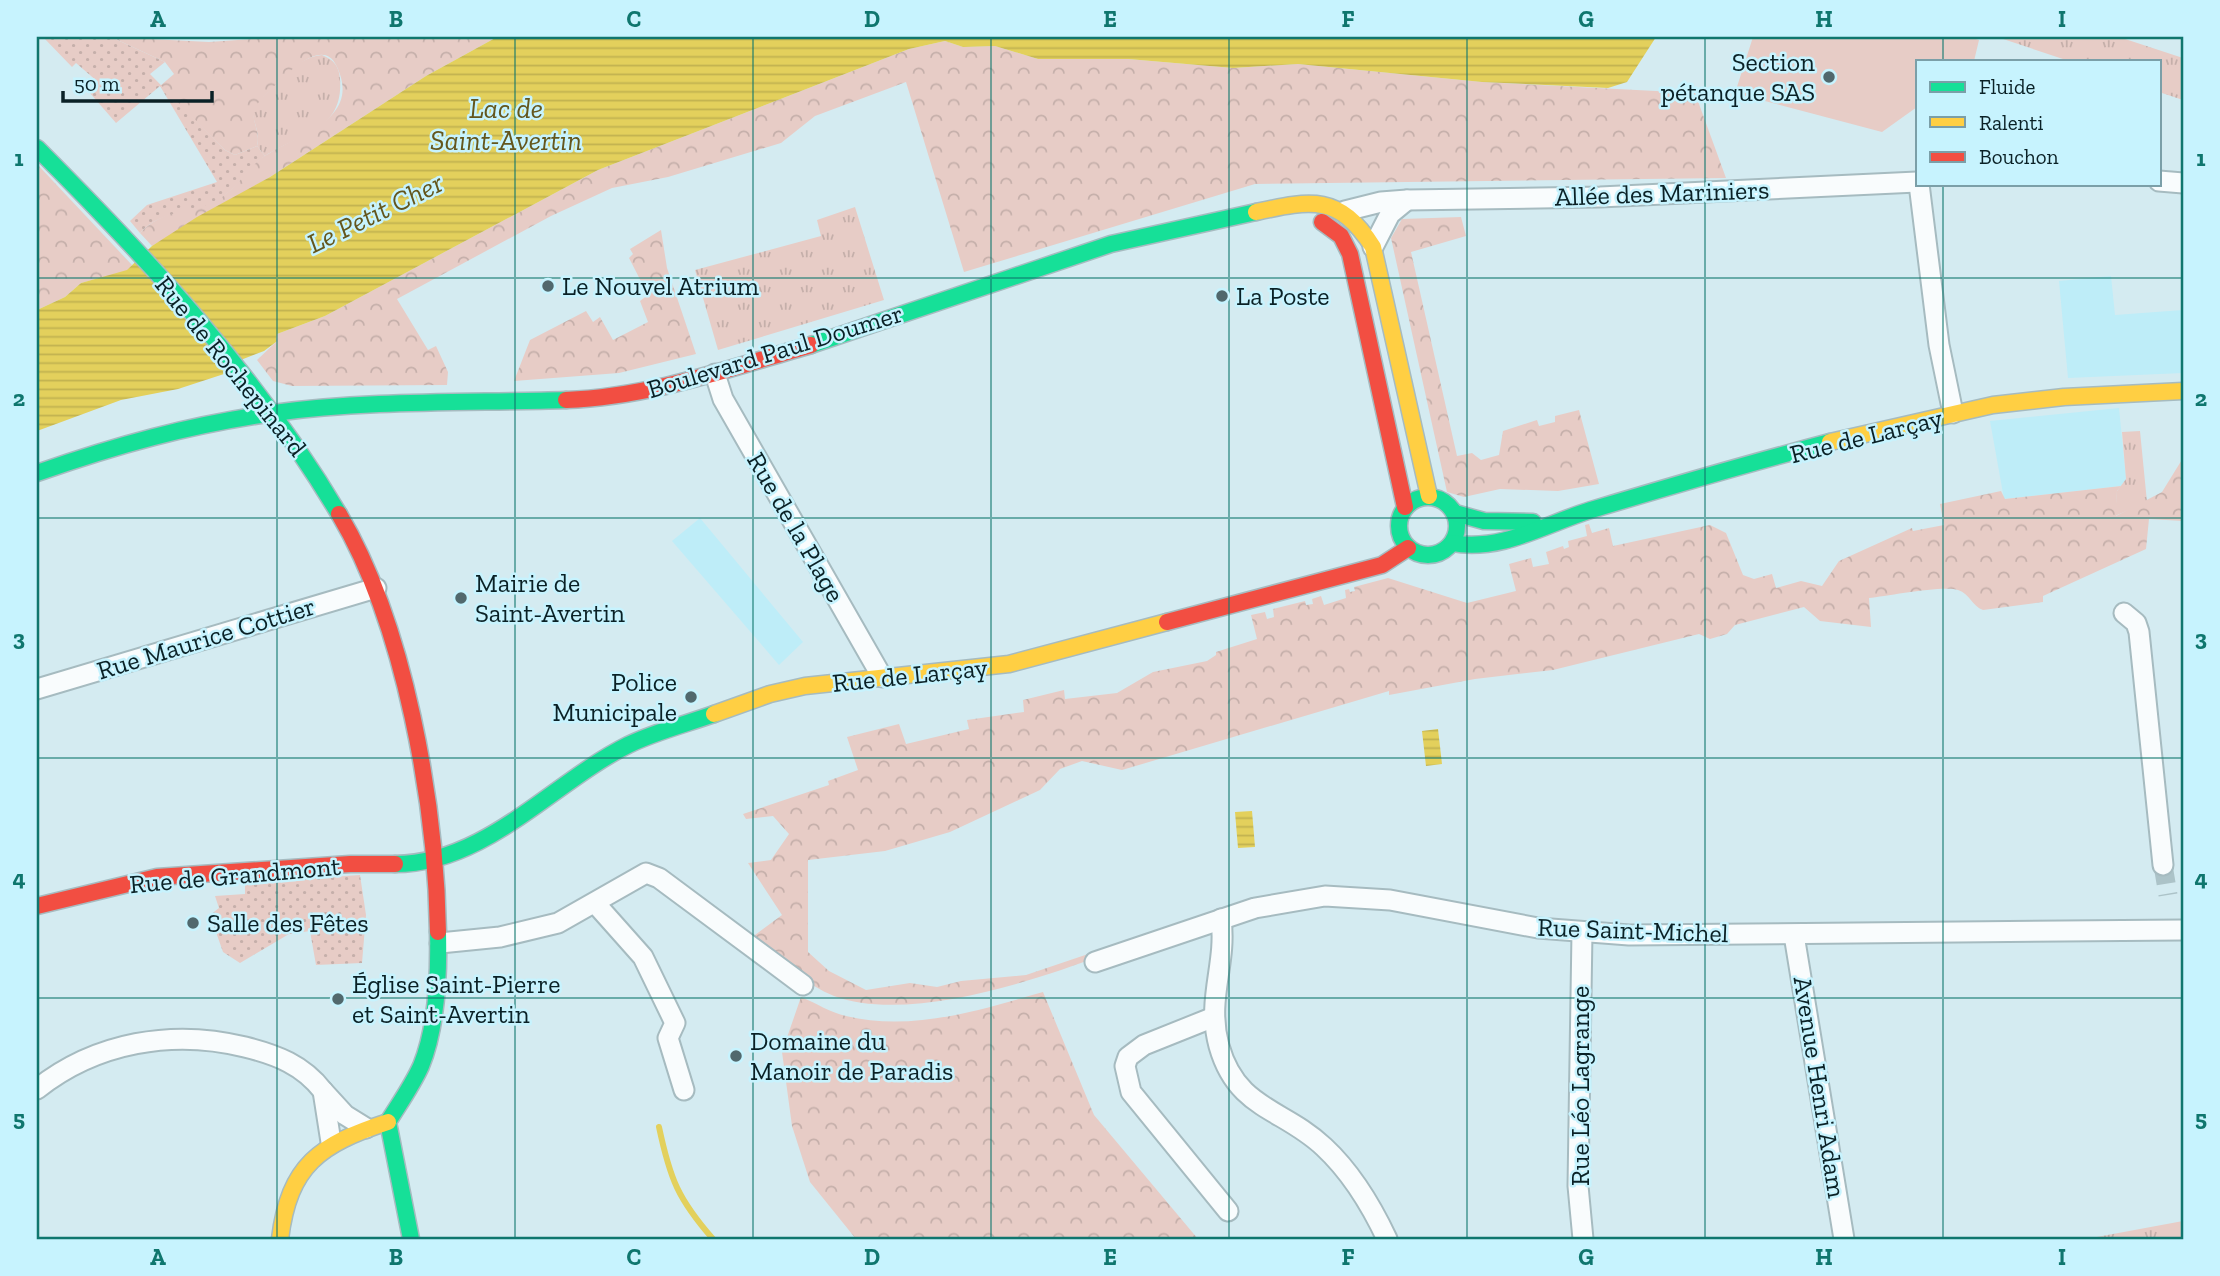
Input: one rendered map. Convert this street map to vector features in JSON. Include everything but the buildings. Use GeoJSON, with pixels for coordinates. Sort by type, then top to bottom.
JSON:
{"type":"FeatureCollection","features":[{"type":"Feature","properties":{"kind":"main road","name":"Rue de Rochepinard"},"geometry":{"type":"LineString","coordinates":[[37,148],[142,256],[275,413],[307,461],[376,588],[425,776],[436,859],[440,943],[425,1054],[416,1077],[388,1122]]}},
{"type":"Feature","properties":{"kind":"main road"},"geometry":{"type":"LineString","coordinates":[[1262,213],[1293,204],[1332,204],[1345,211],[1359,224],[1373,247],[1429,496]]}},
{"type":"Feature","properties":{"kind":"main road"},"geometry":{"type":"LineString","coordinates":[[1262,213],[1307,216],[1334,229],[1347,244],[1405,507]]}},
{"type":"Feature","properties":{"kind":"main road","name":"Boulevard Paul Doumer"},"geometry":{"type":"LineString","coordinates":[[37,473],[135,440],[275,413],[329,408],[596,399],[657,389],[822,342],[1111,244],[1262,213]]}},
{"type":"Feature","properties":{"kind":"main road","name":"Rue de Larçay"},"geometry":{"type":"LineString","coordinates":[[1555,520],[1953,413],[2027,401],[2183,391]]}},
{"type":"Feature","properties":{"kind":"main road"},"geometry":{"type":"LineString","coordinates":[[1429,496],[1448,505],[1455,513],[1457,523],[1452,543],[1437,554],[1427,556],[1408,548],[1399,534],[1398,524],[1405,507],[1420,497],[1429,496]]}},
{"type":"Feature","properties":{"kind":"main road"},"geometry":{"type":"LineString","coordinates":[[1455,513],[1484,521],[1555,520]]}},
{"type":"Feature","properties":{"kind":"main road"},"geometry":{"type":"LineString","coordinates":[[1452,543],[1470,547],[1488,545],[1555,520]]}},
{"type":"Feature","properties":{"kind":"main road","name":"Rue de Larçay"},"geometry":{"type":"LineString","coordinates":[[436,859],[477,842],[628,745],[770,694],[882,677],[1009,664],[1382,565],[1408,548]]}},
{"type":"Feature","properties":{"kind":"main road","name":"Rue de Grandmont"},"geometry":{"type":"LineString","coordinates":[[37,906],[158,877],[351,864],[402,864],[436,859]]}},
{"type":"Feature","properties":{"kind":"main road"},"geometry":{"type":"LineString","coordinates":[[280,1239],[283,1207],[293,1182],[310,1159],[331,1142],[388,1122],[411,1239]]}},
{"type":"Feature","properties":{"kind":"street"},"geometry":{"type":"LineString","coordinates":[[2160,181],[2183,183]]}},
{"type":"Feature","properties":{"kind":"street","name":"Allée des Mariniers"},"geometry":{"type":"LineString","coordinates":[[1345,211],[1381,202],[1407,200],[1600,197],[1916,183]]}},
{"type":"Feature","properties":{"kind":"street","name":"Allée des Mariniers"},"geometry":{"type":"LineString","coordinates":[[1918,186],[1939,345],[1953,413]]}},
{"type":"Feature","properties":{"kind":"street"},"geometry":{"type":"LineString","coordinates":[[1373,247],[1390,214],[1407,200]]}},
{"type":"Feature","properties":{"kind":"street","name":"Rue de la Plage"},"geometry":{"type":"LineString","coordinates":[[715,374],[723,399],[882,677]]}},
{"type":"Feature","properties":{"kind":"street","name":"Rue Maurice Cottier"},"geometry":{"type":"LineString","coordinates":[[37,689],[376,588]]}},
{"type":"Feature","properties":{"kind":"street"},"geometry":{"type":"LineString","coordinates":[[2124,613],[2136,622],[2139,632],[2163,865]]}},
{"type":"Feature","properties":{"kind":"street"},"geometry":{"type":"LineString","coordinates":[[440,943],[500,937],[546,926],[595,903],[646,873],[659,878],[803,985]]}},
{"type":"Feature","properties":{"kind":"street","name":"Rue Saint-Michel"},"geometry":{"type":"LineString","coordinates":[[1095,962],[1221,919],[1288,901],[1325,896],[1362,897],[1498,922],[1581,932],[1794,934],[2183,930]]}},
{"type":"Feature","properties":{"kind":"street"},"geometry":{"type":"LineString","coordinates":[[595,903],[643,957],[676,1023],[668,1038],[684,1090]]}},
{"type":"Feature","properties":{"kind":"street"},"geometry":{"type":"LineString","coordinates":[[1221,919],[1223,943],[1213,996],[1214,1017],[1225,1064],[1242,1092],[1324,1146],[1365,1196],[1387,1239]]}},
{"type":"Feature","properties":{"kind":"street","name":"Rue Léo Lagrange"},"geometry":{"type":"LineString","coordinates":[[1581,932],[1578,1186],[1583,1239]]}},
{"type":"Feature","properties":{"kind":"street","name":"Avenue Henri Adam"},"geometry":{"type":"LineString","coordinates":[[1794,934],[1844,1239]]}},
{"type":"Feature","properties":{"kind":"street"},"geometry":{"type":"LineString","coordinates":[[1214,1017],[1144,1045],[1128,1057],[1125,1066],[1131,1092],[1228,1211]]}},
{"type":"Feature","properties":{"kind":"street"},"geometry":{"type":"LineString","coordinates":[[37,1089],[61,1072],[103,1052],[150,1041],[178,1038],[217,1041],[272,1054],[303,1069],[345,1115],[366,1128]]}},
{"type":"Feature","properties":{"kind":"street"},"geometry":{"type":"LineString","coordinates":[[323,1091],[331,1142]]}},
{"type":"Feature","properties":{"kind":"shaded area"},"geometry":{"type":"Polygon","coordinates":[[[2111,276],[2115,315],[2183,310],[2183,373],[2068,378],[2059,281],[2111,276]]]}},
{"type":"Feature","properties":{"kind":"shaded area"},"geometry":{"type":"Polygon","coordinates":[[[2119,408],[2126,479],[2121,486],[2004,499],[1990,421],[2119,408]]]}},
{"type":"Feature","properties":{"kind":"shaded area"},"geometry":{"type":"Polygon","coordinates":[[[700,518],[803,642],[779,665],[672,541],[700,518]]]}},
{"type":"Feature","properties":{"kind":"green space"},"geometry":{"type":"Polygon","coordinates":[[[43,37],[111,37],[165,62],[150,74],[225,150],[235,155],[257,146],[265,156],[225,195],[204,206],[159,219],[140,233],[130,221],[147,205],[217,182],[160,86],[116,123],[89,92],[98,82],[76,63],[72,67],[43,37]]]}},
{"type":"Feature","properties":{"kind":"green space"},"geometry":{"type":"Polygon","coordinates":[[[111,37],[209,42],[282,37],[497,37],[426,76],[270,177],[152,246],[140,233],[148,225],[226,194],[259,160],[320,125],[333,114],[341,101],[342,84],[336,65],[328,56],[318,55],[306,59],[254,107],[257,146],[235,155],[225,150],[160,86],[174,74],[165,62],[111,37]]]}},
{"type":"Feature","properties":{"kind":"green space","name":"Section pétanque SAS"},"geometry":{"type":"Polygon","coordinates":[[[1753,37],[1969,37],[1979,40],[1974,60],[1916,60],[1916,108],[1882,132],[1735,93],[1753,37]]]}},
{"type":"Feature","properties":{"kind":"green space"},"geometry":{"type":"Polygon","coordinates":[[[1997,37],[2119,37],[2183,58],[2183,100],[2160,92],[2160,60],[2066,60],[1997,37]]]}},
{"type":"Feature","properties":{"kind":"green space"},"geometry":{"type":"Polygon","coordinates":[[[945,41],[963,47],[995,46],[1038,59],[1128,59],[1233,68],[1298,64],[1482,82],[1695,93],[1726,178],[1255,184],[964,272],[906,82],[815,116],[781,143],[668,177],[612,188],[551,216],[397,299],[428,350],[436,346],[448,372],[447,385],[292,386],[273,381],[257,360],[276,342],[277,334],[325,316],[598,170],[909,49],[945,41]]]}},
{"type":"Feature","properties":{"kind":"green space"},"geometry":{"type":"Polygon","coordinates":[[[322,55],[335,64],[339,74],[339,96],[335,110],[317,129],[265,156],[257,146],[253,107],[284,75],[302,61],[322,55]]]}},
{"type":"Feature","properties":{"kind":"green space"},"geometry":{"type":"Polygon","coordinates":[[[37,164],[132,265],[127,271],[81,283],[65,297],[37,310],[37,164]]]}},
{"type":"Feature","properties":{"kind":"green space"},"geometry":{"type":"Polygon","coordinates":[[[855,207],[884,300],[718,350],[695,270],[821,236],[817,220],[855,207]]]}},
{"type":"Feature","properties":{"kind":"green space"},"geometry":{"type":"Polygon","coordinates":[[[1461,217],[1466,236],[1411,252],[1457,456],[1472,453],[1481,460],[1499,455],[1503,431],[1537,420],[1539,426],[1555,422],[1555,416],[1579,410],[1599,484],[1558,491],[1500,489],[1464,497],[1447,492],[1391,238],[1402,219],[1461,217]]]}},
{"type":"Feature","properties":{"kind":"green space"},"geometry":{"type":"Polygon","coordinates":[[[661,230],[667,268],[696,354],[619,373],[514,381],[530,340],[586,311],[593,322],[600,317],[613,340],[648,322],[640,301],[648,295],[629,258],[633,254],[630,249],[661,230]]]}},
{"type":"Feature","properties":{"kind":"green space"},"geometry":{"type":"Polygon","coordinates":[[[2140,431],[2147,502],[2115,516],[2117,491],[2126,479],[2122,432],[2140,431]]]}},
{"type":"Feature","properties":{"kind":"green space"},"geometry":{"type":"Polygon","coordinates":[[[2183,458],[2183,521],[2149,519],[2146,549],[2043,596],[2043,602],[1983,610],[1958,590],[1915,591],[1869,598],[1871,627],[1820,621],[1804,607],[1735,625],[1727,634],[1710,639],[1699,634],[1553,670],[1475,679],[1389,695],[1389,691],[1122,770],[1082,761],[1060,769],[1040,790],[950,832],[885,851],[808,860],[808,952],[829,971],[866,990],[910,983],[937,987],[961,981],[1026,975],[1100,950],[1100,956],[1072,966],[968,996],[896,1005],[863,1003],[834,996],[812,985],[751,938],[782,915],[748,863],[771,860],[789,834],[773,816],[746,819],[743,814],[829,785],[828,781],[858,770],[847,737],[899,724],[906,744],[969,729],[967,720],[1024,712],[1023,700],[1064,690],[1065,699],[1117,693],[1153,672],[1207,661],[1216,655],[1216,652],[1257,639],[1251,615],[1265,612],[1267,619],[1274,617],[1273,609],[1305,601],[1306,605],[1313,604],[1312,599],[1321,596],[1324,605],[1346,598],[1345,590],[1355,591],[1354,587],[1388,578],[1467,603],[1516,591],[1509,564],[1531,558],[1533,567],[1549,564],[1546,552],[1563,546],[1564,549],[1569,547],[1568,541],[1587,536],[1585,525],[1589,524],[1592,533],[1609,528],[1613,546],[1710,525],[1726,533],[1743,575],[1754,579],[1772,574],[1776,588],[1801,581],[1822,586],[1839,561],[1912,528],[1913,531],[1944,525],[1940,504],[2001,491],[2005,499],[2121,486],[2117,491],[2116,516],[2162,492],[2183,458]]]}},
{"type":"Feature","properties":{"kind":"green space"},"geometry":{"type":"Polygon","coordinates":[[[360,875],[366,915],[362,963],[316,965],[310,931],[289,934],[240,963],[223,952],[210,915],[219,908],[215,896],[245,894],[245,883],[360,875]]]}},
{"type":"Feature","properties":{"kind":"green space"},"geometry":{"type":"Polygon","coordinates":[[[1043,992],[1094,1115],[1198,1239],[856,1239],[810,1182],[792,1126],[782,1052],[801,997],[840,1015],[896,1022],[946,1017],[1043,992]]]}},
{"type":"Feature","properties":{"kind":"green space"},"geometry":{"type":"Polygon","coordinates":[[[2183,1221],[2183,1239],[2086,1239],[2183,1221]]]}},
{"type":"Feature","properties":{"kind":"water","name":"Lac de Saint-Avertin"},"geometry":{"type":"Polygon","coordinates":[[[497,37],[1656,37],[1627,82],[1608,88],[1482,82],[1298,64],[1233,68],[1128,59],[1038,59],[995,46],[963,47],[945,41],[909,49],[598,170],[325,316],[277,334],[276,342],[264,351],[233,363],[224,374],[178,389],[121,400],[37,431],[37,310],[65,297],[81,283],[127,270],[152,246],[197,217],[270,177],[426,76],[497,37]]]}},
{"type":"Feature","properties":{"kind":"water"},"geometry":{"type":"Polygon","coordinates":[[[1438,729],[1442,764],[1426,766],[1422,731],[1438,729]]]}},
{"type":"Feature","properties":{"kind":"water"},"geometry":{"type":"Polygon","coordinates":[[[1252,811],[1255,847],[1238,848],[1235,812],[1252,811]]]}},
{"type":"Feature","properties":{"kind":"waterway"},"geometry":{"type":"LineString","coordinates":[[659,1127],[677,1188],[691,1212],[713,1239]]}},
{"type":"Feature","properties":{"kind":"tunnel"},"geometry":{"type":"LineString","coordinates":[[2163,865],[2168,895]]}},
{"type":"Feature","properties":{"kind":"traffic: fast"},"geometry":{"type":"LineString","coordinates":[[37,148],[120,233],[200,322],[273,414],[339,514]]}},
{"type":"Feature","properties":{"kind":"traffic: fast"},"geometry":{"type":"LineString","coordinates":[[811,345],[1111,244],[1256,212]]}},
{"type":"Feature","properties":{"kind":"traffic: fast"},"geometry":{"type":"LineString","coordinates":[[37,473],[154,437],[274,413],[383,404],[566,400]]}},
{"type":"Feature","properties":{"kind":"traffic: fast"},"geometry":{"type":"LineString","coordinates":[[1452,543],[1470,545],[1506,540],[1591,510],[1830,442]]}},
{"type":"Feature","properties":{"kind":"traffic: fast"},"geometry":{"type":"LineString","coordinates":[[1422,497],[1434,497],[1449,505],[1457,520],[1457,526],[1457,532],[1449,547],[1434,555],[1422,555],[1407,547],[1399,532],[1399,520],[1407,505],[1422,497]]}},
{"type":"Feature","properties":{"kind":"traffic: fast"},"geometry":{"type":"LineString","coordinates":[[1455,513],[1484,521],[1533,522]]}},
{"type":"Feature","properties":{"kind":"traffic: fast"},"geometry":{"type":"LineString","coordinates":[[395,864],[428,860],[459,851],[517,819],[600,761],[628,745],[714,714]]}},
{"type":"Feature","properties":{"kind":"traffic: fast"},"geometry":{"type":"LineString","coordinates":[[411,1239],[388,1122],[414,1081],[431,1035],[436,1000],[438,932]]}},
{"type":"Feature","properties":{"kind":"traffic: slow"},"geometry":{"type":"LineString","coordinates":[[1256,212],[1293,205],[1323,205],[1348,217],[1373,247],[1429,496]]}},
{"type":"Feature","properties":{"kind":"traffic: slow"},"geometry":{"type":"LineString","coordinates":[[1830,442],[1993,405],[2064,397],[2183,391]]}},
{"type":"Feature","properties":{"kind":"traffic: slow"},"geometry":{"type":"LineString","coordinates":[[714,714],[770,694],[805,686],[1009,664],[1167,622]]}},
{"type":"Feature","properties":{"kind":"traffic: slow"},"geometry":{"type":"LineString","coordinates":[[280,1239],[291,1193],[300,1175],[312,1161],[344,1139],[388,1122]]}},
{"type":"Feature","properties":{"kind":"traffic: jam"},"geometry":{"type":"LineString","coordinates":[[1322,222],[1341,236],[1350,254],[1405,507]]}},
{"type":"Feature","properties":{"kind":"traffic: jam"},"geometry":{"type":"LineString","coordinates":[[566,400],[597,398],[659,387],[811,345]]}},
{"type":"Feature","properties":{"kind":"traffic: jam"},"geometry":{"type":"LineString","coordinates":[[339,514],[362,559],[399,661],[423,773],[431,828],[438,932]]}},
{"type":"Feature","properties":{"kind":"traffic: jam"},"geometry":{"type":"LineString","coordinates":[[1167,622],[1382,565],[1408,548]]}},
{"type":"Feature","properties":{"kind":"traffic: jam"},"geometry":{"type":"LineString","coordinates":[[37,906],[157,877],[350,864],[395,864]]}},
{"type":"Feature","properties":{"kind":"place","name":"Section pétanque SAS"},"geometry":{"type":"Point","coordinates":[1829,77]}},
{"type":"Feature","properties":{"kind":"place","name":"Le Nouvel Atrium"},"geometry":{"type":"Point","coordinates":[548,286]}},
{"type":"Feature","properties":{"kind":"place","name":"La Poste"},"geometry":{"type":"Point","coordinates":[1222,296]}},
{"type":"Feature","properties":{"kind":"place","name":"Mairie de Saint-Avertin"},"geometry":{"type":"Point","coordinates":[461,598]}},
{"type":"Feature","properties":{"kind":"place","name":"Police Municipale"},"geometry":{"type":"Point","coordinates":[691,697]}},
{"type":"Feature","properties":{"kind":"place","name":"Salle des Fêtes"},"geometry":{"type":"Point","coordinates":[193,923]}},
{"type":"Feature","properties":{"kind":"place","name":"Église Saint-Pierre et Saint-Avertin"},"geometry":{"type":"Point","coordinates":[338,999]}},
{"type":"Feature","properties":{"kind":"place","name":"Domaine du Manoir de Paradis"},"geometry":{"type":"Point","coordinates":[736,1056]}},
{"type":"Feature","properties":{"kind":"water label","name":"Le Petit Cher"},"geometry":{"type":"Point","coordinates":[375,213]}}]}
